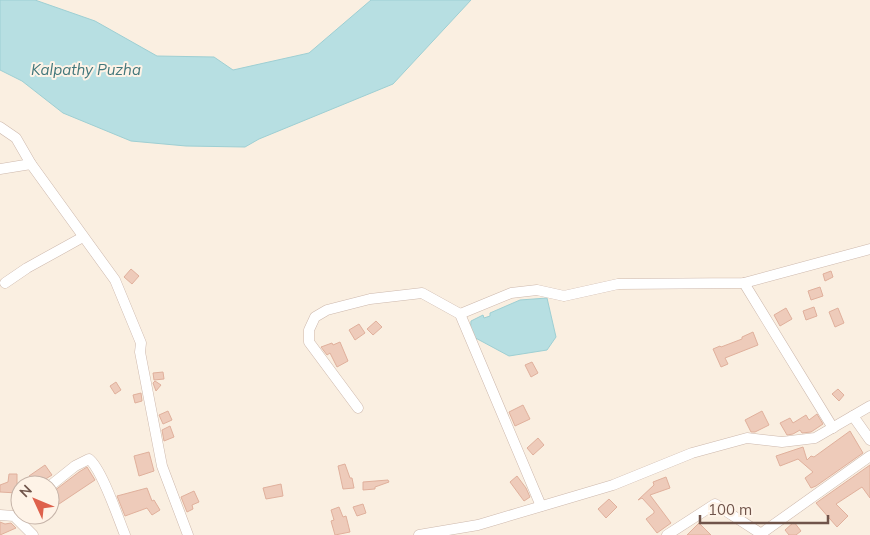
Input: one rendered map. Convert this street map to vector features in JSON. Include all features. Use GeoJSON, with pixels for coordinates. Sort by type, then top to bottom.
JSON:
{"type":"FeatureCollection","features":[{"type":"Feature","properties":{"kind":"street"},"geometry":{"type":"LineString","coordinates":[[0,127],[16,138],[31,164],[115,280],[141,343],[140,352],[162,466],[188,535]]}},
{"type":"Feature","properties":{"kind":"street"},"geometry":{"type":"LineString","coordinates":[[0,170],[31,164]]}},
{"type":"Feature","properties":{"kind":"street"},"geometry":{"type":"LineString","coordinates":[[5,282],[26,268],[83,237]]}},
{"type":"Feature","properties":{"kind":"street"},"geometry":{"type":"LineString","coordinates":[[460,314],[510,293],[537,290],[564,296],[618,284],[744,283],[870,249]]}},
{"type":"Feature","properties":{"kind":"street"},"geometry":{"type":"LineString","coordinates":[[744,283],[833,428]]}},
{"type":"Feature","properties":{"kind":"street"},"geometry":{"type":"LineString","coordinates":[[358,408],[309,342],[308,330],[315,317],[327,310],[370,299],[422,293],[460,314],[541,506]]}},
{"type":"Feature","properties":{"kind":"street"},"geometry":{"type":"LineString","coordinates":[[419,535],[478,525],[613,485],[692,453],[747,438],[782,442],[815,438],[870,406]]}},
{"type":"Feature","properties":{"kind":"street"},"geometry":{"type":"LineString","coordinates":[[853,416],[870,440]]}},
{"type":"Feature","properties":{"kind":"street"},"geometry":{"type":"LineString","coordinates":[[667,535],[716,504],[762,534],[870,456]]}},
{"type":"Feature","properties":{"kind":"street"},"geometry":{"type":"LineString","coordinates":[[60,478],[75,466],[90,459],[94,463],[125,535]]}},
{"type":"Feature","properties":{"kind":"water","name":"Kalpathy Puzha"},"geometry":{"type":"Polygon","coordinates":[[[0,0],[35,0],[95,21],[157,56],[214,57],[233,70],[309,53],[371,0],[471,0],[393,84],[259,139],[245,147],[186,146],[131,141],[63,113],[22,81],[0,70],[0,0]]]}},
{"type":"Feature","properties":{"kind":"water"},"geometry":{"type":"Polygon","coordinates":[[[547,298],[556,337],[547,350],[509,356],[470,335],[471,321],[483,315],[484,318],[490,316],[490,313],[520,300],[547,298]]]}},
{"type":"Feature","properties":{"kind":"building"},"geometry":{"type":"Polygon","coordinates":[[[131,269],[139,276],[132,284],[124,277],[131,269]]]}},
{"type":"Feature","properties":{"kind":"building"},"geometry":{"type":"Polygon","coordinates":[[[831,271],[833,277],[825,281],[823,274],[831,271]]]}},
{"type":"Feature","properties":{"kind":"building"},"geometry":{"type":"Polygon","coordinates":[[[820,287],[823,296],[811,300],[808,291],[820,287]]]}},
{"type":"Feature","properties":{"kind":"building"},"geometry":{"type":"Polygon","coordinates":[[[814,307],[817,316],[806,320],[803,311],[814,307]]]}},
{"type":"Feature","properties":{"kind":"building"},"geometry":{"type":"Polygon","coordinates":[[[786,308],[792,319],[780,326],[774,315],[786,308]]]}},
{"type":"Feature","properties":{"kind":"building"},"geometry":{"type":"Polygon","coordinates":[[[838,308],[844,323],[835,327],[829,312],[838,308]]]}},
{"type":"Feature","properties":{"kind":"building"},"geometry":{"type":"Polygon","coordinates":[[[376,321],[382,327],[373,335],[367,329],[376,321]]]}},
{"type":"Feature","properties":{"kind":"building"},"geometry":{"type":"Polygon","coordinates":[[[359,324],[365,333],[355,340],[349,330],[359,324]]]}},
{"type":"Feature","properties":{"kind":"building"},"geometry":{"type":"Polygon","coordinates":[[[753,332],[758,345],[725,358],[728,364],[721,367],[713,349],[742,339],[742,337],[753,332]]]}},
{"type":"Feature","properties":{"kind":"building"},"geometry":{"type":"Polygon","coordinates":[[[340,342],[348,361],[337,367],[330,353],[327,355],[321,347],[340,342]]]}},
{"type":"Feature","properties":{"kind":"building"},"geometry":{"type":"Polygon","coordinates":[[[532,362],[538,373],[531,377],[525,365],[532,362]]]}},
{"type":"Feature","properties":{"kind":"building"},"geometry":{"type":"Polygon","coordinates":[[[163,372],[164,379],[154,380],[153,373],[163,372]]]}},
{"type":"Feature","properties":{"kind":"building"},"geometry":{"type":"Polygon","coordinates":[[[155,381],[161,385],[156,391],[153,383],[155,381]]]}},
{"type":"Feature","properties":{"kind":"building"},"geometry":{"type":"Polygon","coordinates":[[[116,382],[121,390],[115,394],[110,386],[116,382]]]}},
{"type":"Feature","properties":{"kind":"building"},"geometry":{"type":"Polygon","coordinates":[[[838,389],[844,395],[839,401],[832,394],[838,389]]]}},
{"type":"Feature","properties":{"kind":"building"},"geometry":{"type":"Polygon","coordinates":[[[141,393],[142,401],[135,403],[133,395],[141,393]]]}},
{"type":"Feature","properties":{"kind":"building"},"geometry":{"type":"Polygon","coordinates":[[[523,405],[530,419],[515,426],[509,412],[523,405]]]}},
{"type":"Feature","properties":{"kind":"building"},"geometry":{"type":"Polygon","coordinates":[[[168,411],[172,420],[163,424],[159,415],[168,411]]]}},
{"type":"Feature","properties":{"kind":"building"},"geometry":{"type":"Polygon","coordinates":[[[762,411],[769,425],[751,432],[745,420],[762,411]]]}},
{"type":"Feature","properties":{"kind":"building"},"geometry":{"type":"Polygon","coordinates":[[[817,414],[823,424],[811,432],[802,433],[800,430],[787,435],[780,423],[790,418],[793,423],[806,415],[809,420],[817,414]]]}},
{"type":"Feature","properties":{"kind":"building"},"geometry":{"type":"Polygon","coordinates":[[[170,426],[174,437],[164,441],[162,430],[170,426]]]}},
{"type":"Feature","properties":{"kind":"building"},"geometry":{"type":"Polygon","coordinates":[[[850,431],[863,453],[816,486],[811,488],[805,478],[813,472],[798,459],[780,466],[776,456],[803,447],[807,460],[850,431]]]}},
{"type":"Feature","properties":{"kind":"building"},"geometry":{"type":"Polygon","coordinates":[[[538,438],[544,445],[533,455],[527,448],[538,438]]]}},
{"type":"Feature","properties":{"kind":"building"},"geometry":{"type":"Polygon","coordinates":[[[149,452],[154,471],[139,476],[134,456],[149,452]]]}},
{"type":"Feature","properties":{"kind":"building"},"geometry":{"type":"Polygon","coordinates":[[[345,464],[350,478],[352,478],[354,488],[343,489],[338,466],[345,464]]]}},
{"type":"Feature","properties":{"kind":"building"},"geometry":{"type":"Polygon","coordinates":[[[45,465],[52,475],[30,475],[45,465]]]}},
{"type":"Feature","properties":{"kind":"building"},"geometry":{"type":"Polygon","coordinates":[[[870,465],[870,498],[862,487],[836,504],[848,516],[837,527],[816,503],[870,465]]]}},
{"type":"Feature","properties":{"kind":"building"},"geometry":{"type":"Polygon","coordinates":[[[87,467],[95,480],[60,503],[60,486],[87,467]]]}},
{"type":"Feature","properties":{"kind":"building"},"geometry":{"type":"Polygon","coordinates":[[[9,474],[17,474],[10,475],[10,493],[0,492],[0,485],[8,482],[9,474]]]}},
{"type":"Feature","properties":{"kind":"building"},"geometry":{"type":"Polygon","coordinates":[[[517,476],[530,497],[524,501],[510,482],[517,476]]]}},
{"type":"Feature","properties":{"kind":"building"},"geometry":{"type":"Polygon","coordinates":[[[666,477],[670,488],[650,495],[671,523],[657,533],[646,519],[654,511],[642,498],[638,500],[654,485],[653,482],[666,477]]]}},
{"type":"Feature","properties":{"kind":"building"},"geometry":{"type":"Polygon","coordinates":[[[388,480],[389,482],[375,487],[375,489],[363,490],[363,482],[388,480]]]}},
{"type":"Feature","properties":{"kind":"building"},"geometry":{"type":"Polygon","coordinates":[[[281,484],[283,496],[266,499],[263,488],[281,484]]]}},
{"type":"Feature","properties":{"kind":"building"},"geometry":{"type":"Polygon","coordinates":[[[147,488],[152,501],[154,500],[160,510],[152,515],[147,508],[125,516],[117,496],[147,488]]]}},
{"type":"Feature","properties":{"kind":"building"},"geometry":{"type":"Polygon","coordinates":[[[194,491],[199,502],[192,505],[193,509],[187,512],[181,497],[194,491]]]}},
{"type":"Feature","properties":{"kind":"building"},"geometry":{"type":"Polygon","coordinates":[[[609,499],[617,507],[606,518],[598,509],[609,499]]]}},
{"type":"Feature","properties":{"kind":"building"},"geometry":{"type":"Polygon","coordinates":[[[363,504],[366,513],[357,516],[353,507],[363,504]]]}},
{"type":"Feature","properties":{"kind":"building"},"geometry":{"type":"Polygon","coordinates":[[[339,507],[343,517],[346,516],[350,532],[335,535],[331,521],[334,520],[331,510],[339,507]]]}},
{"type":"Feature","properties":{"kind":"building"},"geometry":{"type":"Polygon","coordinates":[[[0,522],[10,523],[16,528],[0,535],[0,522]]]}},
{"type":"Feature","properties":{"kind":"building"},"geometry":{"type":"Polygon","coordinates":[[[794,522],[801,531],[796,535],[789,535],[785,530],[794,522]]]}},
{"type":"Feature","properties":{"kind":"building"},"geometry":{"type":"Polygon","coordinates":[[[699,523],[711,535],[687,535],[699,523]]]}}]}
